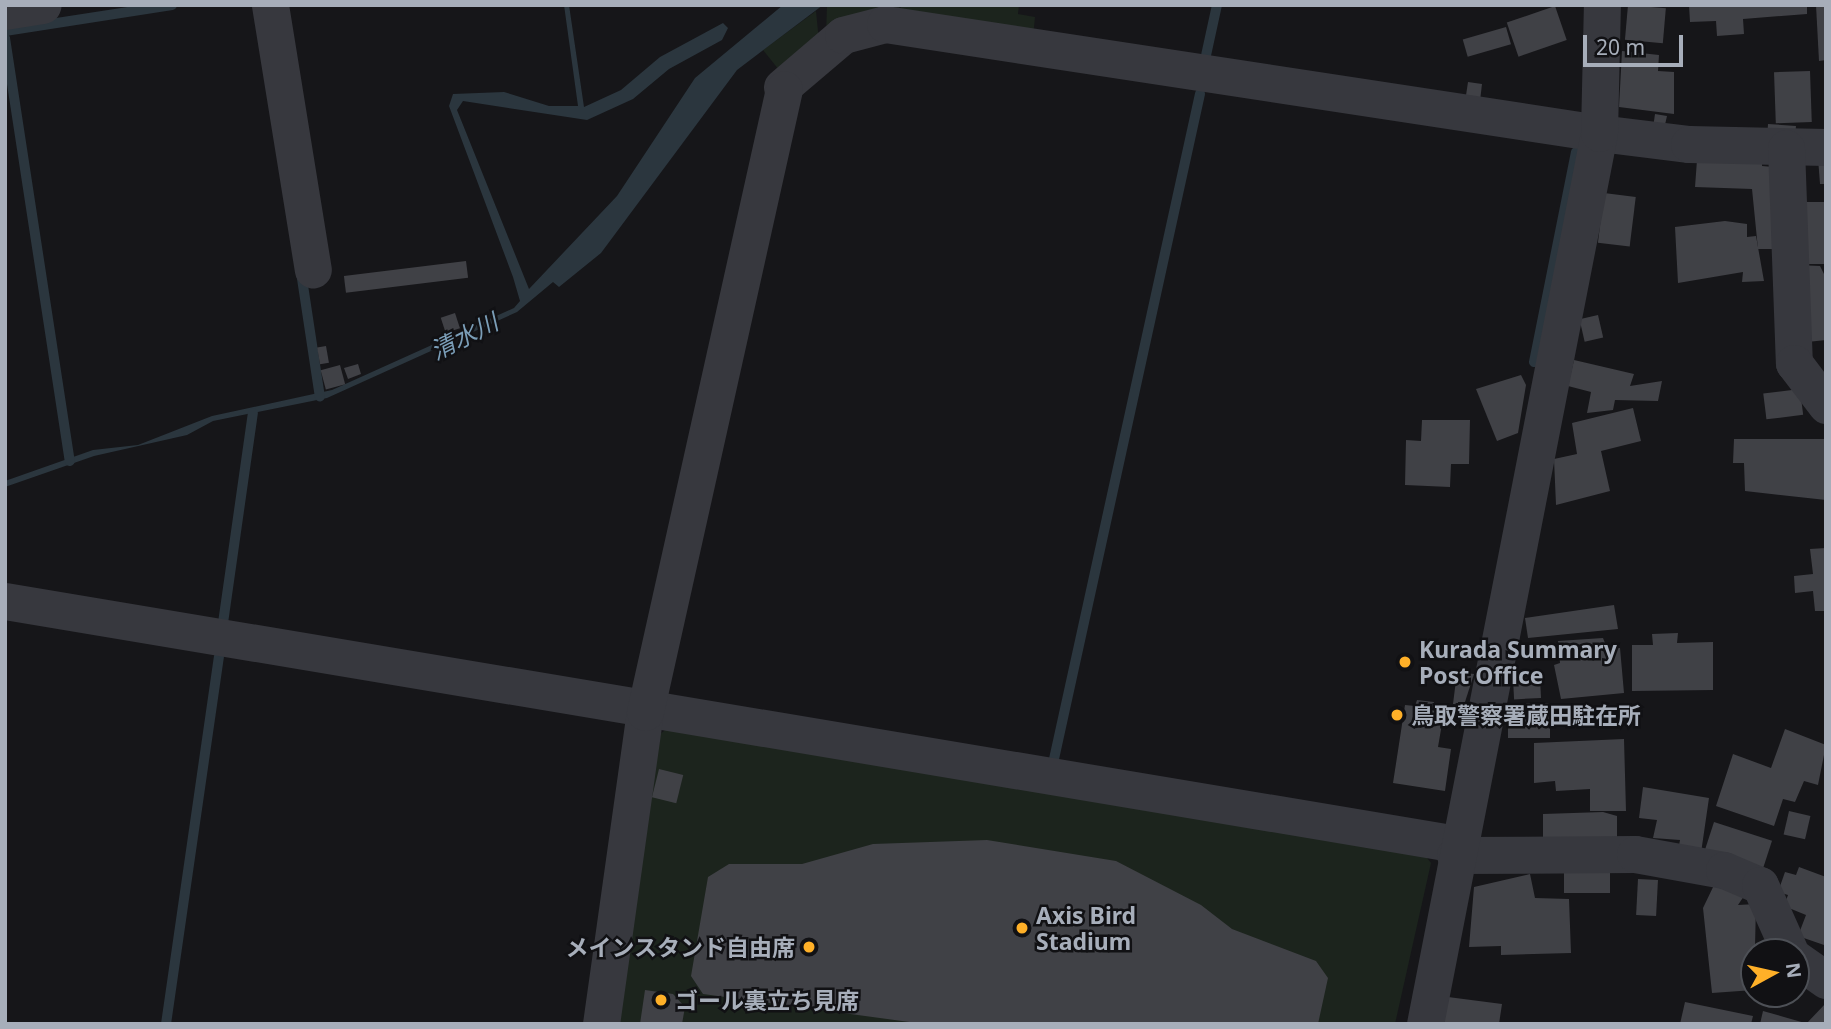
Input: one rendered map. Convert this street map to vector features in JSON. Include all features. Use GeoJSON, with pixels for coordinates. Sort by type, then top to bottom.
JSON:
{"type":"FeatureCollection","features":[{"type":"Feature","properties":{"kind":"street"},"geometry":{"type":"LineString","coordinates":[[5,11],[43,5]]}},
{"type":"Feature","properties":{"kind":"street"},"geometry":{"type":"LineString","coordinates":[[270,5],[313,271]]}},
{"type":"Feature","properties":{"kind":"street"},"geometry":{"type":"LineString","coordinates":[[1425,1024],[1456,850],[1599,132],[1602,5]]}},
{"type":"Feature","properties":{"kind":"street"},"geometry":{"type":"LineString","coordinates":[[601,1024],[645,712],[783,88],[843,35],[885,24],[1599,132],[1786,148],[1826,147]]}},
{"type":"Feature","properties":{"kind":"street"},"geometry":{"type":"LineString","coordinates":[[1786,148],[1794,363],[1826,405]]}},
{"type":"Feature","properties":{"kind":"street"},"geometry":{"type":"LineString","coordinates":[[5,601],[610,701],[645,712],[1456,850],[1635,854],[1724,870],[1760,885],[1784,938]]}},
{"type":"Feature","properties":{"kind":"street"},"geometry":{"type":"LineString","coordinates":[[1810,968],[1826,980]]}},
{"type":"Feature","properties":{"kind":"shaded area"},"geometry":{"type":"Polygon","coordinates":[[[564,5],[569,5],[584,107],[621,90],[660,57],[723,23],[728,28],[722,40],[669,69],[633,99],[587,120],[463,101],[457,110],[529,289],[617,196],[695,78],[783,5],[823,5],[737,70],[601,253],[559,287],[553,282],[517,312],[327,398],[213,421],[187,435],[94,456],[5,487],[5,481],[93,450],[138,445],[212,416],[332,390],[514,308],[520,301],[513,277],[449,106],[453,94],[504,92],[549,106],[578,106],[564,5]]]}},
{"type":"Feature","properties":{"kind":"shaded area"},"geometry":{"type":"Polygon","coordinates":[[[827,5],[899,5],[901,16],[826,35],[827,5]]]}},
{"type":"Feature","properties":{"kind":"shaded area"},"geometry":{"type":"Polygon","coordinates":[[[900,5],[1019,5],[1018,14],[1035,17],[1033,37],[903,17],[900,5]]]}},
{"type":"Feature","properties":{"kind":"shaded area"},"geometry":{"type":"Polygon","coordinates":[[[816,11],[819,41],[783,75],[763,50],[816,11]]]}},
{"type":"Feature","properties":{"kind":"shaded area","name":"Axis Bird Stadium"},"geometry":{"type":"Polygon","coordinates":[[[668,728],[1424,854],[1431,863],[1395,1024],[616,1024],[656,737],[668,728]]]}},
{"type":"Feature","properties":{"kind":"building"},"geometry":{"type":"Polygon","coordinates":[[[1628,5],[1666,8],[1663,43],[1625,40],[1628,5]]]}},
{"type":"Feature","properties":{"kind":"building"},"geometry":{"type":"Polygon","coordinates":[[[1689,5],[1807,5],[1807,14],[1743,19],[1744,34],[1717,36],[1716,21],[1690,22],[1689,5]]]}},
{"type":"Feature","properties":{"kind":"building"},"geometry":{"type":"Polygon","coordinates":[[[1816,5],[1826,5],[1826,60],[1819,61],[1816,5]]]}},
{"type":"Feature","properties":{"kind":"building"},"geometry":{"type":"Polygon","coordinates":[[[1555,6],[1567,40],[1518,57],[1507,23],[1555,6]]]}},
{"type":"Feature","properties":{"kind":"building"},"geometry":{"type":"Polygon","coordinates":[[[1506,27],[1511,44],[1468,57],[1463,39],[1506,27]]]}},
{"type":"Feature","properties":{"kind":"building"},"geometry":{"type":"Polygon","coordinates":[[[1622,51],[1659,55],[1658,71],[1674,72],[1674,114],[1619,107],[1622,51]]]}},
{"type":"Feature","properties":{"kind":"building"},"geometry":{"type":"Polygon","coordinates":[[[1810,71],[1812,122],[1776,123],[1774,72],[1810,71]]]}},
{"type":"Feature","properties":{"kind":"building"},"geometry":{"type":"Polygon","coordinates":[[[1468,82],[1482,84],[1480,101],[1465,102],[1468,82]]]}},
{"type":"Feature","properties":{"kind":"building"},"geometry":{"type":"Polygon","coordinates":[[[1655,114],[1667,116],[1664,129],[1653,128],[1655,114]]]}},
{"type":"Feature","properties":{"kind":"building"},"geometry":{"type":"Polygon","coordinates":[[[1768,124],[1796,126],[1795,138],[1767,136],[1768,124]]]}},
{"type":"Feature","properties":{"kind":"building"},"geometry":{"type":"Polygon","coordinates":[[[1762,156],[1762,166],[1773,167],[1775,249],[1758,249],[1752,189],[1695,187],[1697,160],[1762,156]]]}},
{"type":"Feature","properties":{"kind":"building"},"geometry":{"type":"Polygon","coordinates":[[[1826,157],[1826,184],[1820,184],[1818,158],[1826,157]]]}},
{"type":"Feature","properties":{"kind":"building"},"geometry":{"type":"Polygon","coordinates":[[[1604,193],[1636,197],[1630,247],[1598,243],[1604,193]]]}},
{"type":"Feature","properties":{"kind":"building"},"geometry":{"type":"Polygon","coordinates":[[[1798,202],[1826,202],[1826,264],[1798,264],[1798,202]]]}},
{"type":"Feature","properties":{"kind":"building"},"geometry":{"type":"Polygon","coordinates":[[[1725,221],[1747,224],[1747,237],[1756,236],[1764,281],[1742,282],[1743,272],[1678,283],[1675,227],[1725,221]]]}},
{"type":"Feature","properties":{"kind":"building"},"geometry":{"type":"Polygon","coordinates":[[[466,261],[468,278],[346,293],[344,276],[466,261]]]}},
{"type":"Feature","properties":{"kind":"building"},"geometry":{"type":"Polygon","coordinates":[[[1796,265],[1820,266],[1826,278],[1826,340],[1798,343],[1796,265]]]}},
{"type":"Feature","properties":{"kind":"building"},"geometry":{"type":"Polygon","coordinates":[[[455,313],[460,328],[446,333],[441,318],[455,313]]]}},
{"type":"Feature","properties":{"kind":"building"},"geometry":{"type":"Polygon","coordinates":[[[1598,315],[1603,337],[1585,342],[1579,319],[1598,315]]]}},
{"type":"Feature","properties":{"kind":"building"},"geometry":{"type":"Polygon","coordinates":[[[326,346],[329,363],[320,364],[317,348],[326,346]]]}},
{"type":"Feature","properties":{"kind":"building"},"geometry":{"type":"Polygon","coordinates":[[[1574,360],[1634,374],[1630,386],[1662,381],[1658,401],[1615,400],[1613,410],[1587,413],[1591,392],[1568,386],[1574,360]]]}},
{"type":"Feature","properties":{"kind":"building"},"geometry":{"type":"Polygon","coordinates":[[[358,364],[361,374],[348,379],[344,368],[358,364]]]}},
{"type":"Feature","properties":{"kind":"building"},"geometry":{"type":"Polygon","coordinates":[[[340,365],[345,384],[326,389],[321,370],[340,365]]]}},
{"type":"Feature","properties":{"kind":"building"},"geometry":{"type":"Polygon","coordinates":[[[1521,375],[1526,385],[1518,433],[1497,441],[1476,389],[1521,375]]]}},
{"type":"Feature","properties":{"kind":"building"},"geometry":{"type":"Polygon","coordinates":[[[1800,389],[1803,415],[1766,419],[1763,394],[1800,389]]]}},
{"type":"Feature","properties":{"kind":"building"},"geometry":{"type":"Polygon","coordinates":[[[1633,408],[1641,441],[1601,451],[1610,491],[1556,505],[1554,459],[1577,454],[1572,423],[1633,408]]]}},
{"type":"Feature","properties":{"kind":"building"},"geometry":{"type":"Polygon","coordinates":[[[1422,420],[1470,420],[1469,464],[1451,464],[1450,487],[1405,485],[1406,440],[1421,441],[1422,420]]]}},
{"type":"Feature","properties":{"kind":"building"},"geometry":{"type":"Polygon","coordinates":[[[1734,439],[1826,439],[1826,500],[1745,491],[1744,463],[1733,463],[1734,439]]]}},
{"type":"Feature","properties":{"kind":"building"},"geometry":{"type":"Polygon","coordinates":[[[1826,548],[1826,611],[1815,611],[1813,591],[1795,593],[1794,576],[1813,574],[1810,549],[1826,548]]]}},
{"type":"Feature","properties":{"kind":"building"},"geometry":{"type":"Polygon","coordinates":[[[1614,605],[1618,629],[1528,638],[1525,618],[1614,605]]]}},
{"type":"Feature","properties":{"kind":"building"},"geometry":{"type":"Polygon","coordinates":[[[1678,633],[1677,643],[1713,642],[1713,690],[1632,691],[1632,645],[1653,645],[1652,634],[1678,633]]]}},
{"type":"Feature","properties":{"kind":"building"},"geometry":{"type":"Polygon","coordinates":[[[1603,638],[1607,648],[1620,648],[1624,693],[1561,699],[1554,665],[1560,663],[1558,641],[1603,638]]]}},
{"type":"Feature","properties":{"kind":"building"},"geometry":{"type":"Polygon","coordinates":[[[1457,672],[1474,674],[1464,705],[1453,704],[1457,672]]]}},
{"type":"Feature","properties":{"kind":"building"},"geometry":{"type":"Polygon","coordinates":[[[1540,678],[1541,698],[1514,699],[1513,679],[1540,678]]]}},
{"type":"Feature","properties":{"kind":"building"},"geometry":{"type":"Polygon","coordinates":[[[1417,700],[1434,702],[1432,710],[1444,712],[1438,747],[1451,749],[1445,791],[1393,783],[1405,705],[1415,706],[1417,700]]]}},
{"type":"Feature","properties":{"kind":"building"},"geometry":{"type":"Polygon","coordinates":[[[1508,703],[1550,703],[1550,738],[1508,738],[1508,703]]]}},
{"type":"Feature","properties":{"kind":"building"},"geometry":{"type":"Polygon","coordinates":[[[1785,729],[1826,745],[1818,785],[1804,781],[1795,802],[1783,799],[1774,826],[1716,806],[1733,754],[1771,768],[1785,729]]]}},
{"type":"Feature","properties":{"kind":"building"},"geometry":{"type":"Polygon","coordinates":[[[1624,739],[1626,811],[1590,811],[1590,789],[1556,791],[1555,781],[1534,783],[1534,743],[1624,739]]]}},
{"type":"Feature","properties":{"kind":"building"},"geometry":{"type":"Polygon","coordinates":[[[659,769],[683,775],[676,803],[652,797],[659,769]]]}},
{"type":"Feature","properties":{"kind":"building"},"geometry":{"type":"Polygon","coordinates":[[[1643,787],[1709,798],[1701,853],[1678,851],[1680,840],[1653,838],[1657,820],[1639,818],[1643,787]]]}},
{"type":"Feature","properties":{"kind":"building"},"geometry":{"type":"Polygon","coordinates":[[[1789,811],[1810,816],[1805,839],[1784,834],[1789,811]]]}},
{"type":"Feature","properties":{"kind":"building"},"geometry":{"type":"Polygon","coordinates":[[[1603,812],[1617,816],[1617,842],[1543,844],[1543,814],[1603,812]]]}},
{"type":"Feature","properties":{"kind":"building"},"geometry":{"type":"Polygon","coordinates":[[[1714,822],[1772,841],[1762,870],[1704,851],[1714,822]]]}},
{"type":"Feature","properties":{"kind":"building"},"geometry":{"type":"Polygon","coordinates":[[[987,840],[1116,861],[1201,905],[1232,929],[1316,961],[1328,978],[1318,1024],[924,1024],[703,994],[691,976],[708,877],[729,864],[802,864],[873,844],[987,840]]]}},
{"type":"Feature","properties":{"kind":"building"},"geometry":{"type":"Polygon","coordinates":[[[1564,863],[1610,863],[1610,893],[1564,893],[1564,863]]]}},
{"type":"Feature","properties":{"kind":"building"},"geometry":{"type":"Polygon","coordinates":[[[1799,867],[1826,877],[1824,945],[1798,936],[1806,915],[1784,906],[1788,895],[1778,892],[1785,872],[1796,875],[1799,867]]]}},
{"type":"Feature","properties":{"kind":"building"},"geometry":{"type":"Polygon","coordinates":[[[1530,874],[1535,898],[1569,899],[1571,953],[1501,955],[1501,946],[1469,947],[1474,887],[1530,874]]]}},
{"type":"Feature","properties":{"kind":"building"},"geometry":{"type":"Polygon","coordinates":[[[1638,879],[1658,880],[1656,916],[1636,915],[1638,879]]]}},
{"type":"Feature","properties":{"kind":"building"},"geometry":{"type":"Polygon","coordinates":[[[1715,883],[1746,893],[1738,905],[1756,904],[1755,938],[1740,938],[1740,991],[1712,993],[1703,908],[1715,883]]]}},
{"type":"Feature","properties":{"kind":"building","name":"ゴール裏立ち見席"},"geometry":{"type":"Polygon","coordinates":[[[645,990],[673,994],[685,1007],[682,1024],[640,1024],[645,990]]]}},
{"type":"Feature","properties":{"kind":"building"},"geometry":{"type":"Polygon","coordinates":[[[1448,997],[1502,1004],[1499,1024],[1444,1024],[1448,997]]]}},
{"type":"Feature","properties":{"kind":"building"},"geometry":{"type":"Polygon","coordinates":[[[1685,1002],[1753,1016],[1751,1024],[1680,1024],[1685,1002]]]}},
{"type":"Feature","properties":{"kind":"building"},"geometry":{"type":"Polygon","coordinates":[[[1826,1003],[1826,1024],[1806,1024],[1826,1003]]]}},
{"type":"Feature","properties":{"kind":"building"},"geometry":{"type":"Polygon","coordinates":[[[1763,1011],[1805,1023],[1805,1024],[1760,1024],[1763,1011]]]}},
{"type":"Feature","properties":{"kind":"waterway"},"geometry":{"type":"LineString","coordinates":[[5,31],[172,5]]}},
{"type":"Feature","properties":{"kind":"waterway"},"geometry":{"type":"LineString","coordinates":[[1205,60],[1217,5]]}},
{"type":"Feature","properties":{"kind":"waterway"},"geometry":{"type":"LineString","coordinates":[[5,38],[70,461]]}},
{"type":"Feature","properties":{"kind":"waterway"},"geometry":{"type":"LineString","coordinates":[[1054,759],[1200,94]]}},
{"type":"Feature","properties":{"kind":"waterway"},"geometry":{"type":"LineString","coordinates":[[1534,362],[1576,152]]}},
{"type":"Feature","properties":{"kind":"waterway"},"geometry":{"type":"LineString","coordinates":[[301,272],[320,397]]}},
{"type":"Feature","properties":{"kind":"waterway"},"geometry":{"type":"LineString","coordinates":[[223,623],[253,413]]}},
{"type":"Feature","properties":{"kind":"waterway"},"geometry":{"type":"LineString","coordinates":[[166,1024],[219,657]]}},
{"type":"Feature","properties":{"kind":"place","name":"Kurada Summary Post Office"},"geometry":{"type":"Point","coordinates":[1405,662]}},
{"type":"Feature","properties":{"kind":"place","name":"鳥取警察署蔵田駐在所"},"geometry":{"type":"Point","coordinates":[1397,715]}},
{"type":"Feature","properties":{"kind":"place","name":"Axis Bird Stadium"},"geometry":{"type":"Point","coordinates":[1022,928]}},
{"type":"Feature","properties":{"kind":"place","name":"メインスタンド自由席"},"geometry":{"type":"Point","coordinates":[809,947]}},
{"type":"Feature","properties":{"kind":"place","name":"ゴール裏立ち見席"},"geometry":{"type":"Point","coordinates":[661,1000]}},
{"type":"Feature","properties":{"kind":"water label","name":"清水川"},"geometry":{"type":"Point","coordinates":[464,336]}}]}
